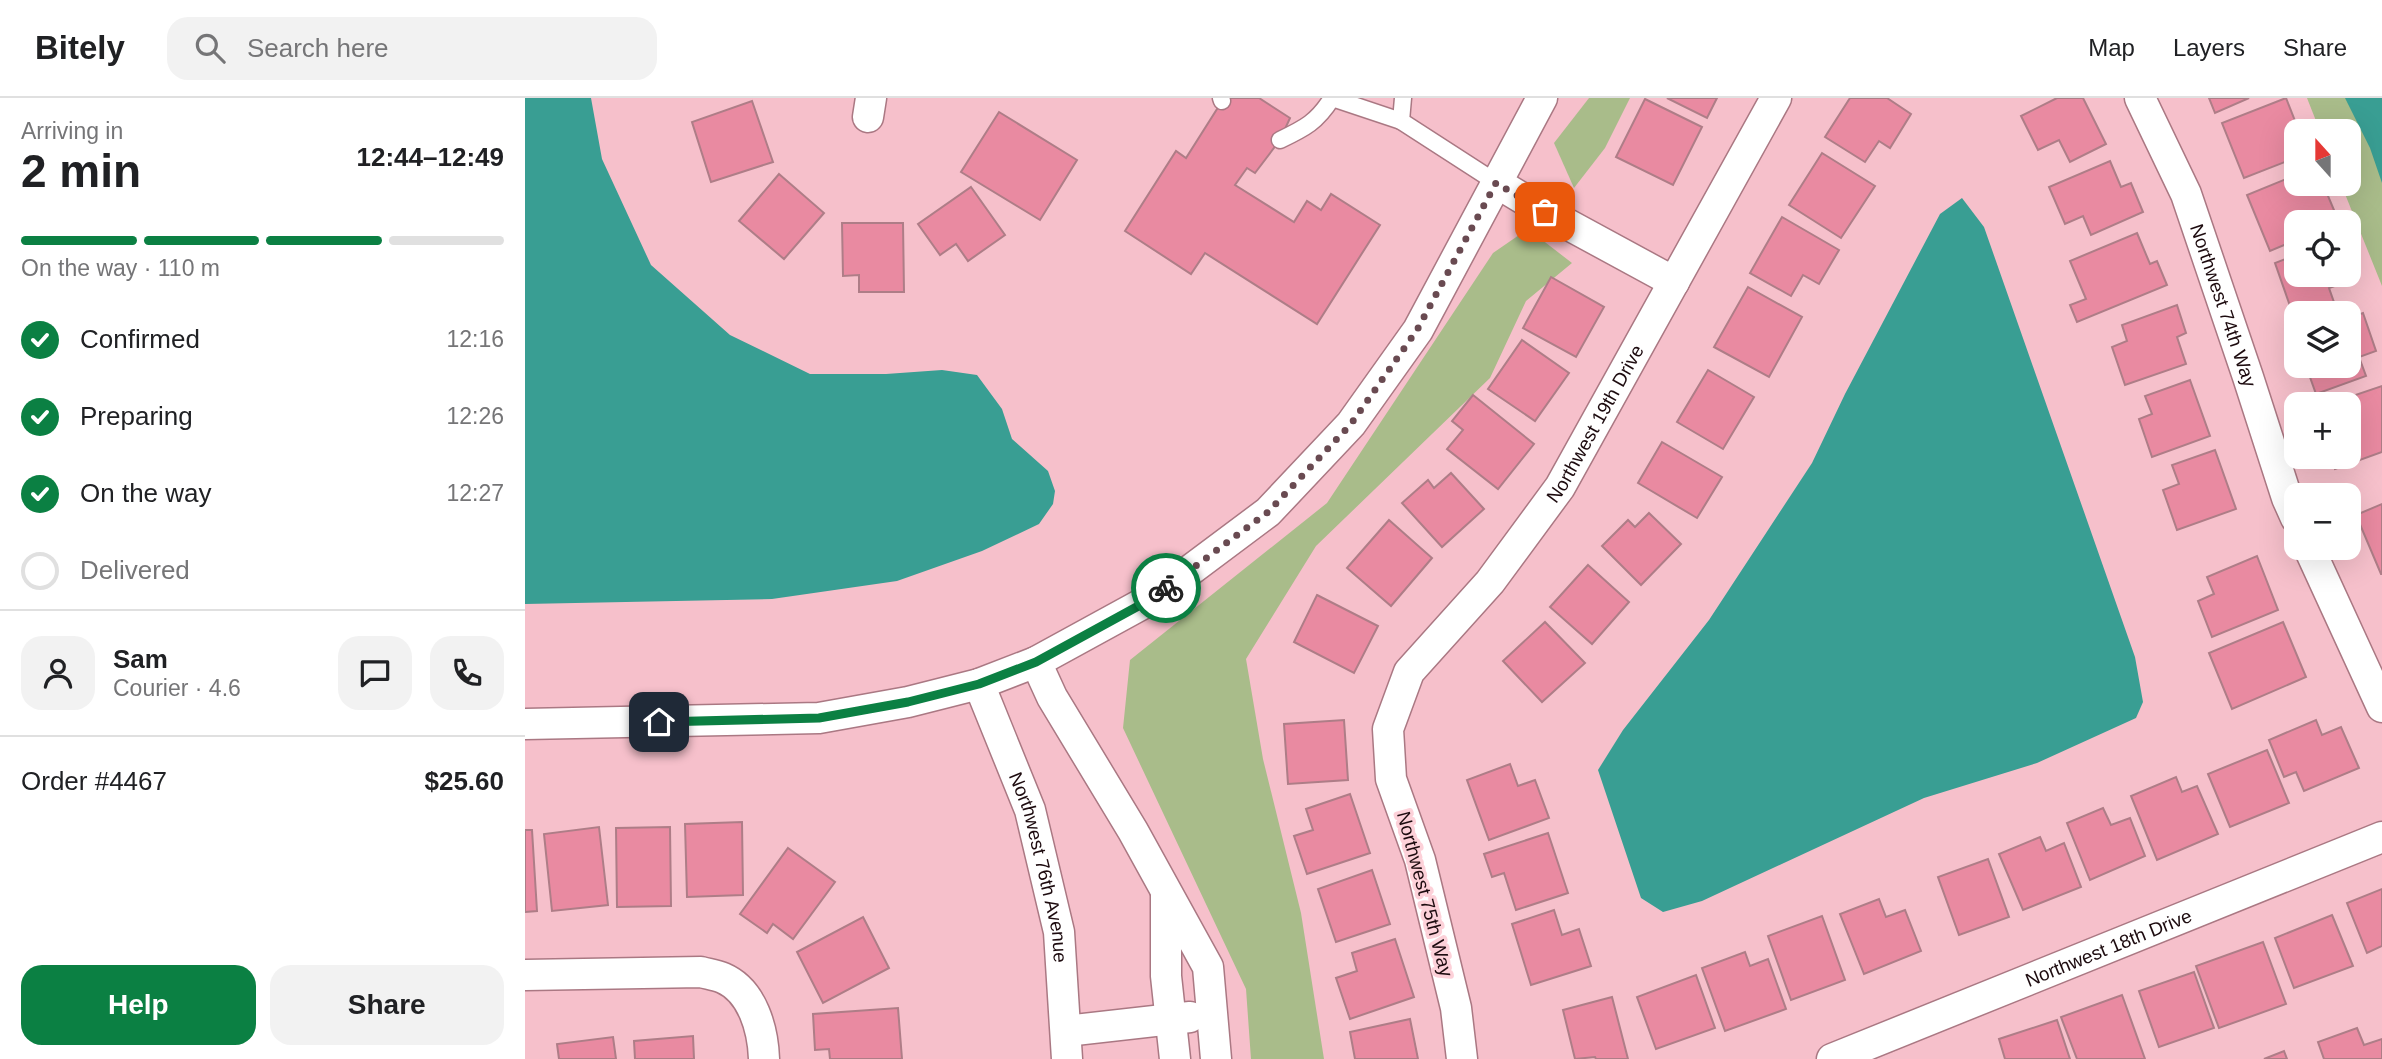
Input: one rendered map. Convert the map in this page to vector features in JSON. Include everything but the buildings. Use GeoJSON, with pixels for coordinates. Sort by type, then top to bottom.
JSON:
{"type":"FeatureCollection","features":[{"type":"Feature","properties":{"kind":"street"},"geometry":{"type":"LineString","coordinates":[[525,724],[819,718],[908,702],[979,684],[1036,662],[1153,598],[1268,512],[1351,424],[1417,330],[1542,98]]}},
{"type":"Feature","properties":{"kind":"street","name":"Northwest 19th Drive"},"geometry":{"type":"LineString","coordinates":[[1388,729],[1409,672],[1490,582],[1560,487],[1776,98]]}},
{"type":"Feature","properties":{"kind":"street","name":"Northwest 74th Way"},"geometry":{"type":"LineString","coordinates":[[2140,98],[2186,194],[2284,489]]}},
{"type":"Feature","properties":{"kind":"street"},"geometry":{"type":"LineString","coordinates":[[1496,183],[1674,282]]}},
{"type":"Feature","properties":{"kind":"street"},"geometry":{"type":"LineString","coordinates":[[2315,560],[2382,707]]}},
{"type":"Feature","properties":{"kind":"street"},"geometry":{"type":"LineString","coordinates":[[1036,662],[1052,697],[1133,831],[1208,967],[1216,1059]]}},
{"type":"Feature","properties":{"kind":"street","name":"Northwest 76th Avenue"},"geometry":{"type":"LineString","coordinates":[[979,684],[1030,810],[1059,932],[1066,1045]]}},
{"type":"Feature","properties":{"kind":"street","name":"Northwest 75th Way"},"geometry":{"type":"LineString","coordinates":[[1388,729],[1391,779],[1420,860],[1456,1008],[1462,1059]]}},
{"type":"Feature","properties":{"kind":"street","name":"Northwest 18th Drive"},"geometry":{"type":"LineString","coordinates":[[1832,1059],[2382,837]]}},
{"type":"Feature","properties":{"kind":"street"},"geometry":{"type":"LineString","coordinates":[[1166,891],[1165,976],[1175,1059]]}},
{"type":"Feature","properties":{"kind":"street"},"geometry":{"type":"LineString","coordinates":[[525,975],[701,972],[724,978],[739,989],[755,1013],[763,1041],[764,1059]]}},
{"type":"Feature","properties":{"kind":"street"},"geometry":{"type":"LineString","coordinates":[[1066,1045],[1171,1019],[1212,1014]]}},
{"type":"Feature","properties":{"kind":"lane"},"geometry":{"type":"LineString","coordinates":[[1280,140],[1313,122],[1332,98],[1401,121],[1496,183]]}},
{"type":"Feature","properties":{"kind":"lane"},"geometry":{"type":"LineString","coordinates":[[1401,121],[1403,98]]}},
{"type":"Feature","properties":{"kind":"green space"},"geometry":{"type":"Polygon","coordinates":[[[1589,98],[1630,98],[1605,148],[1574,188],[1554,143],[1589,98]]]}},
{"type":"Feature","properties":{"kind":"green space"},"geometry":{"type":"Polygon","coordinates":[[[2307,98],[2382,98],[2382,286],[2361,234],[2361,210],[2351,210],[2346,196],[2361,196],[2361,119],[2315,119],[2307,98]]]}},
{"type":"Feature","properties":{"kind":"green space"},"geometry":{"type":"Polygon","coordinates":[[[1528,229],[1572,263],[1526,301],[1490,378],[1316,546],[1246,659],[1263,759],[1301,913],[1324,1059],[1251,1059],[1246,989],[1123,728],[1130,660],[1327,503],[1493,253],[1528,229]]]}},
{"type":"Feature","properties":{"kind":"water"},"geometry":{"type":"Polygon","coordinates":[[[525,98],[591,98],[602,159],[651,265],[730,335],[810,374],[886,374],[942,370],[977,375],[1002,409],[1012,439],[1048,471],[1055,491],[1053,504],[1039,524],[982,551],[897,581],[772,599],[525,604],[525,98]]]}},
{"type":"Feature","properties":{"kind":"water"},"geometry":{"type":"Polygon","coordinates":[[[2345,98],[2382,98],[2382,183],[2361,130],[2361,119],[2356,119],[2345,98]]]}},
{"type":"Feature","properties":{"kind":"water"},"geometry":{"type":"Polygon","coordinates":[[[1962,198],[1984,227],[2135,657],[2143,702],[2136,718],[2037,763],[1924,798],[1702,901],[1663,912],[1641,898],[1598,770],[1623,730],[1709,620],[1812,463],[1845,394],[1940,214],[1962,198]]]}},
{"type":"Feature","properties":{"kind":"way so far"},"geometry":{"type":"LineString","coordinates":[[1166,588],[1268,512],[1351,424],[1417,330],[1496,183],[1545,212]]}},
{"type":"Feature","properties":{"kind":"route"},"geometry":{"type":"LineString","coordinates":[[659,722],[819,718],[908,702],[979,684],[1036,662],[1153,598],[1166,588]]}}]}
